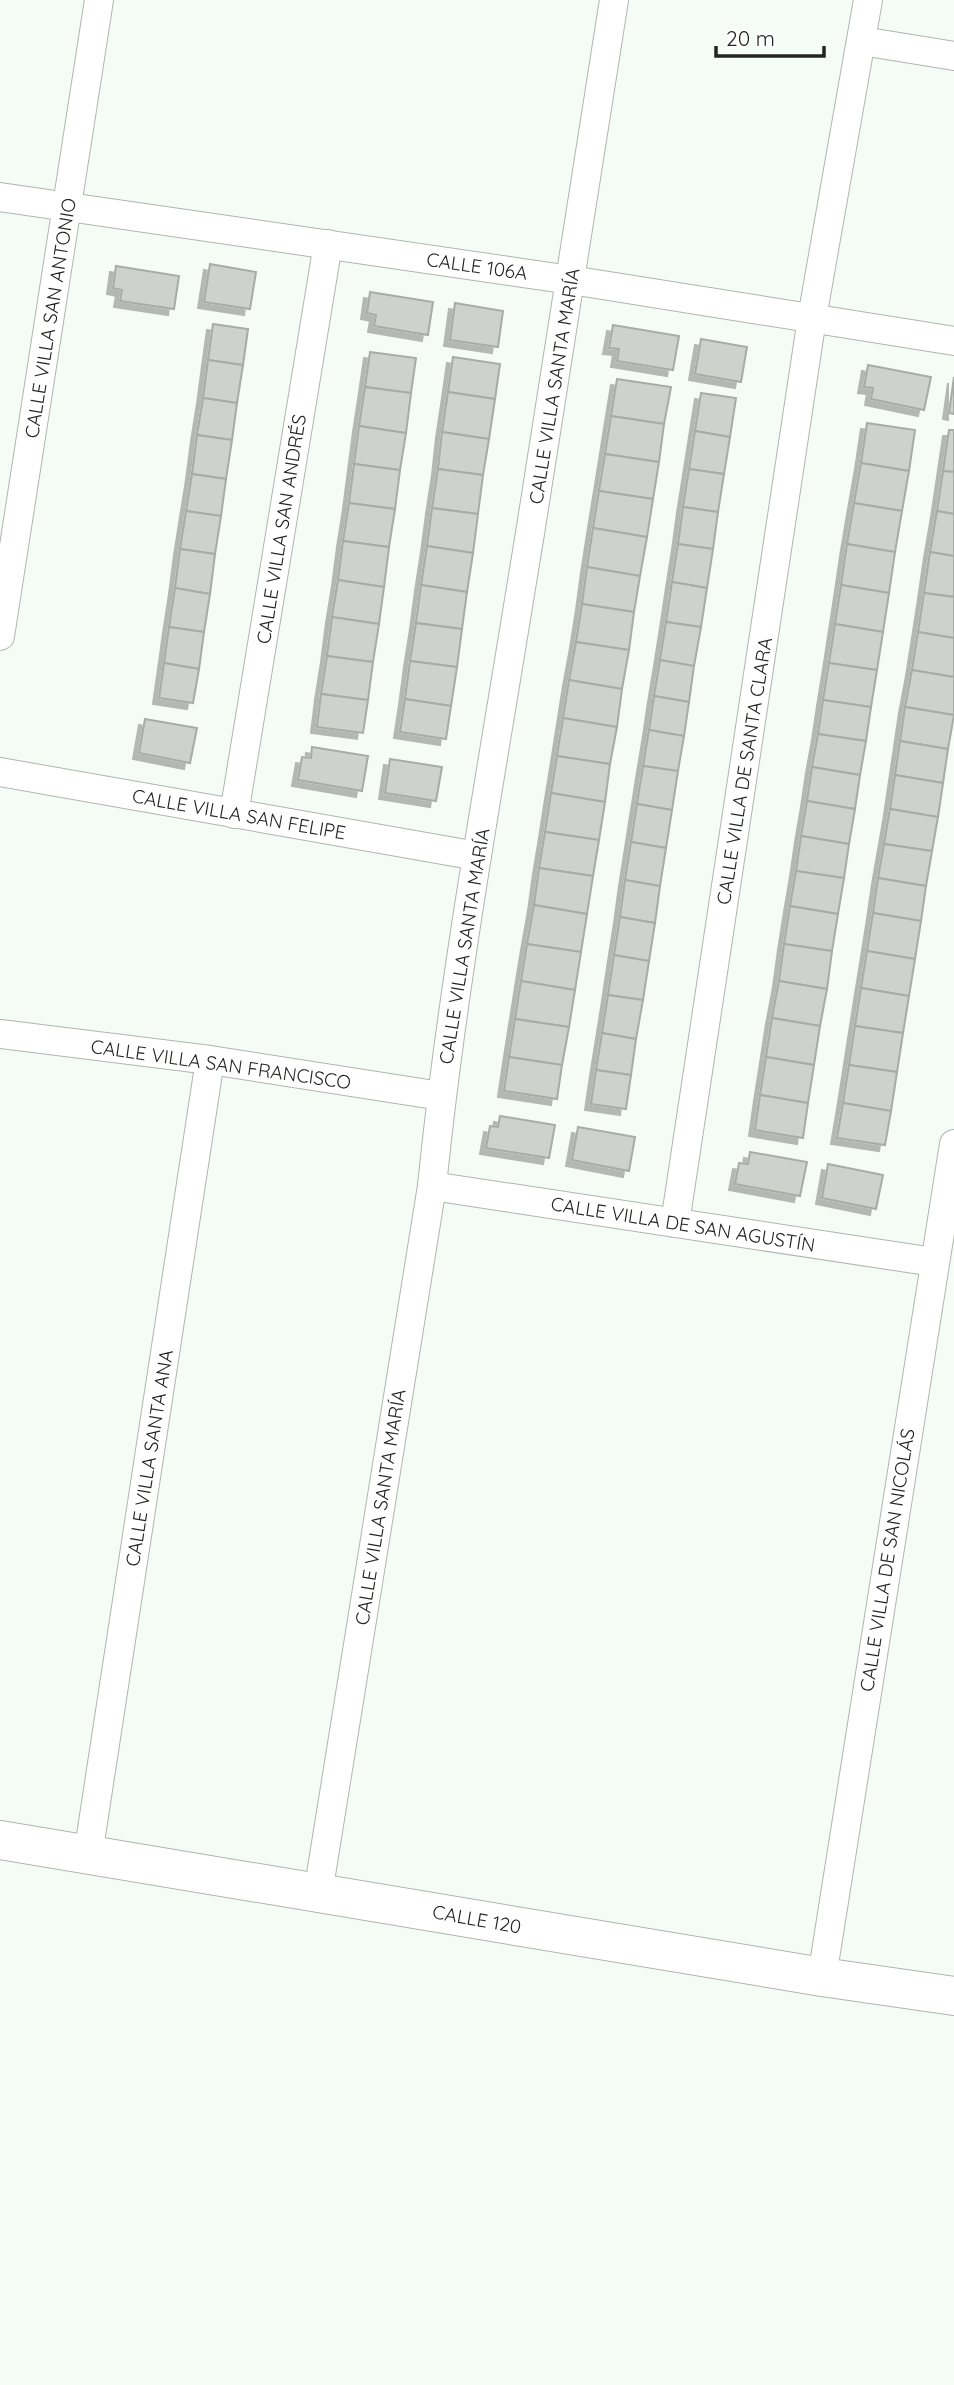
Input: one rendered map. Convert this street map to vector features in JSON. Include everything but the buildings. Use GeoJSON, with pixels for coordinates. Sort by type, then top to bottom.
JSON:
{"type":"FeatureCollection","features":[{"type":"Feature","properties":{"kind":"main road","name":"CALLE 120"},"geometry":{"type":"LineString","coordinates":[[0,1840],[822,1977],[954,1996]]}},
{"type":"Feature","properties":{"kind":"street","name":"CALLE VILLA SAN ANTONIO"},"geometry":{"type":"LineString","coordinates":[[0,636],[99,0]]}},
{"type":"Feature","properties":{"kind":"street","name":"CALLE VILLA SANTA MARÍA"},"geometry":{"type":"LineString","coordinates":[[318,1892],[432,1186],[441,1096],[477,856],[614,0]]}},
{"type":"Feature","properties":{"kind":"street","name":"CALLE VILLA DE SANTA CLARA"},"geometry":{"type":"LineString","coordinates":[[676,1223],[812,318],[868,0]]}},
{"type":"Feature","properties":{"kind":"street"},"geometry":{"type":"LineString","coordinates":[[862,41],[954,56]]}},
{"type":"Feature","properties":{"kind":"street","name":"CALLE 106A"},"geometry":{"type":"LineString","coordinates":[[0,197],[571,280],[954,341]]}},
{"type":"Feature","properties":{"kind":"street","name":"CALLE VILLA SAN ANDRÉS"},"geometry":{"type":"LineString","coordinates":[[234,814],[328,244]]}},
{"type":"Feature","properties":{"kind":"street","name":"CALLE VILLA SAN FELIPE"},"geometry":{"type":"LineString","coordinates":[[0,772],[477,856]]}},
{"type":"Feature","properties":{"kind":"street","name":"CALLE VILLA SAN FRANCISCO"},"geometry":{"type":"LineString","coordinates":[[0,1034],[210,1060],[441,1096]]}},
{"type":"Feature","properties":{"kind":"street","name":"CALLE VILLA SANTA ANA"},"geometry":{"type":"LineString","coordinates":[[88,1855],[210,1060]]}},
{"type":"Feature","properties":{"kind":"street","name":"CALLE VILLA DE SAN NICOLÁS"},"geometry":{"type":"LineString","coordinates":[[822,1977],[954,1144]]}},
{"type":"Feature","properties":{"kind":"street","name":"CALLE VILLA DE SAN AGUSTÍN"},"geometry":{"type":"LineString","coordinates":[[432,1186],[934,1262]]}}]}
